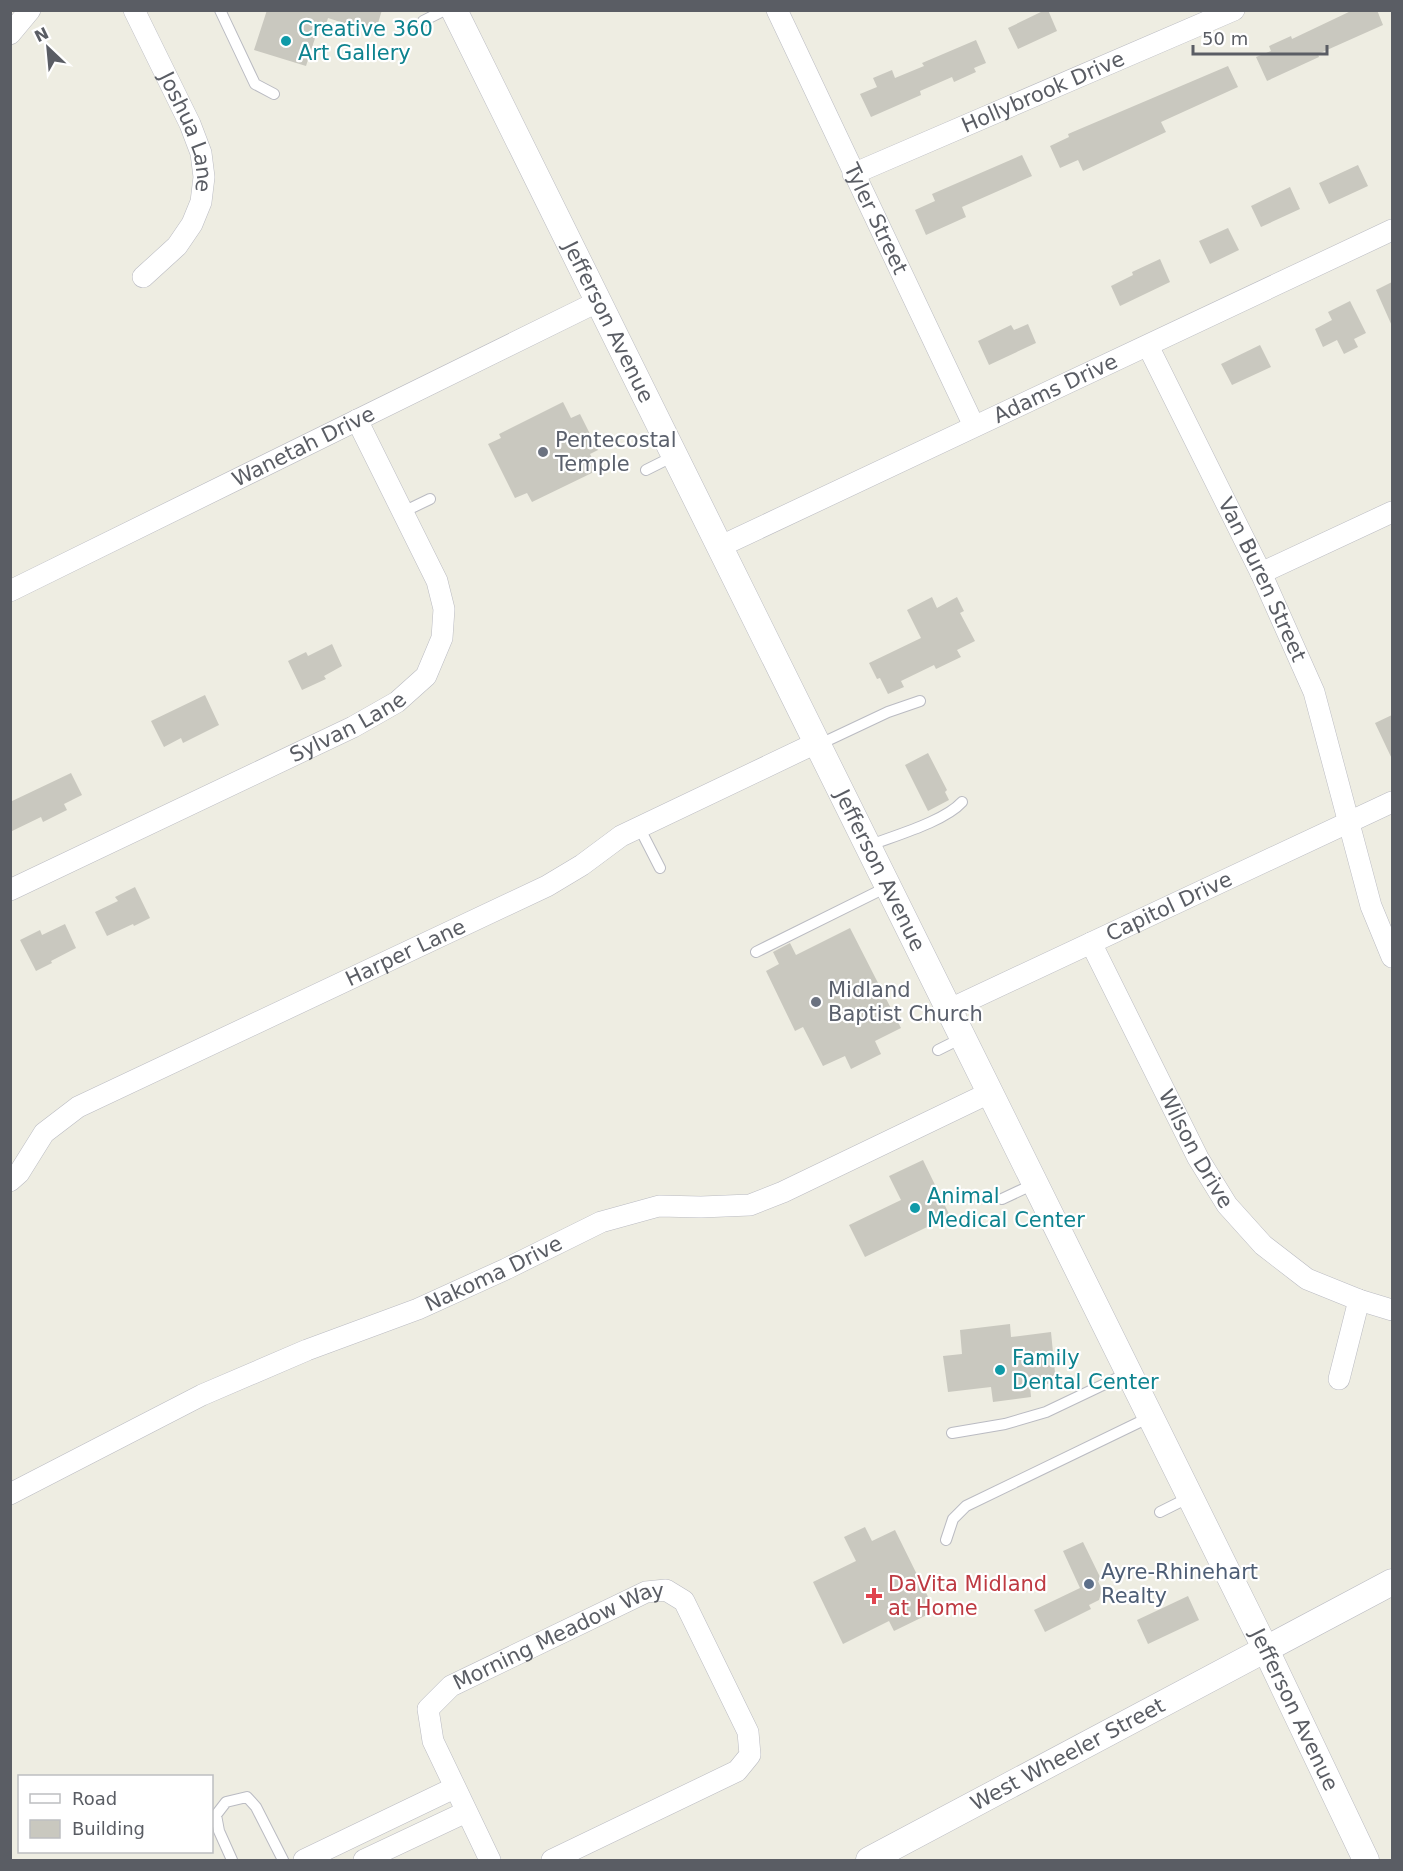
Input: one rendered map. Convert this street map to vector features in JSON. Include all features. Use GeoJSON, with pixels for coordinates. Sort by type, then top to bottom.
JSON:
{"type":"FeatureCollection","features":[{"type":"Feature","properties":{"kind":"street"},"geometry":{"type":"LineString","coordinates":[[10,34],[30,10]]}},
{"type":"Feature","properties":{"kind":"street","name":"Joshua Lane"},"geometry":{"type":"LineString","coordinates":[[134,10],[190,124],[201,153],[204,177],[201,202],[192,224],[177,246],[143,277]]}},
{"type":"Feature","properties":{"kind":"street","name":"Jefferson Avenue"},"geometry":{"type":"LineString","coordinates":[[454,10],[988,1093],[1266,1650],[1366,1860]]}},
{"type":"Feature","properties":{"kind":"street","name":"Tyler Street"},"geometry":{"type":"LineString","coordinates":[[777,10],[974,426]]}},
{"type":"Feature","properties":{"kind":"street","name":"Hollybrook Drive"},"geometry":{"type":"LineString","coordinates":[[853,174],[1234,10]]}},
{"type":"Feature","properties":{"kind":"street","name":"Adams Drive"},"geometry":{"type":"LineString","coordinates":[[719,547],[1392,230]]}},
{"type":"Feature","properties":{"kind":"street","name":"Wanetah Drive"},"geometry":{"type":"LineString","coordinates":[[10,591],[597,302]]}},
{"type":"Feature","properties":{"kind":"street","name":"Van Buren Street"},"geometry":{"type":"LineString","coordinates":[[1148,346],[1261,573],[1314,692],[1371,906],[1392,957]]}},
{"type":"Feature","properties":{"kind":"street","name":"Sylvan Lane"},"geometry":{"type":"LineString","coordinates":[[10,890],[353,727],[397,702],[426,676],[442,638],[444,609],[437,581],[357,420]]}},
{"type":"Feature","properties":{"kind":"street"},"geometry":{"type":"LineString","coordinates":[[1261,573],[1392,512]]}},
{"type":"Feature","properties":{"kind":"street","name":"Harper Lane"},"geometry":{"type":"LineString","coordinates":[[10,1180],[19,1173],[44,1133],[78,1107],[547,886],[582,866],[621,836],[817,744]]}},
{"type":"Feature","properties":{"kind":"street","name":"Capitol Drive"},"geometry":{"type":"LineString","coordinates":[[948,1010],[1392,802]]}},
{"type":"Feature","properties":{"kind":"street","name":"Wilson Drive"},"geometry":{"type":"LineString","coordinates":[[1091,943],[1198,1158],[1227,1205],[1263,1245],[1306,1279],[1392,1310]]}},
{"type":"Feature","properties":{"kind":"street","name":"Nakoma Drive"},"geometry":{"type":"LineString","coordinates":[[10,1494],[202,1395],[307,1350],[418,1309],[601,1222],[659,1206],[750,1205],[789,1189],[988,1093]]}},
{"type":"Feature","properties":{"kind":"street"},"geometry":{"type":"LineString","coordinates":[[1339,1379],[1359,1300]]}},
{"type":"Feature","properties":{"kind":"street","name":"West Wheeler Street"},"geometry":{"type":"LineString","coordinates":[[869,1860],[1392,1582]]}},
{"type":"Feature","properties":{"kind":"street","name":"Morning Meadow Way"},"geometry":{"type":"LineString","coordinates":[[490,1860],[433,1741],[428,1710],[451,1686],[646,1592],[666,1590],[684,1601],[747,1732],[750,1755],[737,1772],[552,1860]]}},
{"type":"Feature","properties":{"kind":"street"},"geometry":{"type":"LineString","coordinates":[[304,1860],[454,1788]]}},
{"type":"Feature","properties":{"kind":"street"},"geometry":{"type":"LineString","coordinates":[[364,1860],[466,1812]]}},
{"type":"Feature","properties":{"kind":"lane"},"geometry":{"type":"LineString","coordinates":[[220,10],[255,84],[274,94]]}},
{"type":"Feature","properties":{"kind":"lane"},"geometry":{"type":"LineString","coordinates":[[423,21],[445,10]]}},
{"type":"Feature","properties":{"kind":"lane"},"geometry":{"type":"LineString","coordinates":[[646,470],[674,456]]}},
{"type":"Feature","properties":{"kind":"lane"},"geometry":{"type":"LineString","coordinates":[[403,512],[430,499]]}},
{"type":"Feature","properties":{"kind":"lane"},"geometry":{"type":"LineString","coordinates":[[817,744],[888,712],[920,701]]}},
{"type":"Feature","properties":{"kind":"lane"},"geometry":{"type":"LineString","coordinates":[[867,846],[935,820],[955,810],[962,802]]}},
{"type":"Feature","properties":{"kind":"lane"},"geometry":{"type":"LineString","coordinates":[[639,827],[660,868]]}},
{"type":"Feature","properties":{"kind":"lane"},"geometry":{"type":"LineString","coordinates":[[758,948],[887,887]]}},
{"type":"Feature","properties":{"kind":"lane"},"geometry":{"type":"LineString","coordinates":[[938,1050],[962,1038]]}},
{"type":"Feature","properties":{"kind":"lane"},"geometry":{"type":"LineString","coordinates":[[1002,1199],[1034,1184]]}},
{"type":"Feature","properties":{"kind":"lane"},"geometry":{"type":"LineString","coordinates":[[952,1433],[1005,1424],[1046,1412],[1128,1373]]}},
{"type":"Feature","properties":{"kind":"lane"},"geometry":{"type":"LineString","coordinates":[[946,1540],[953,1519],[966,1506],[1150,1417]]}},
{"type":"Feature","properties":{"kind":"lane"},"geometry":{"type":"LineString","coordinates":[[1160,1512],[1190,1497]]}},
{"type":"Feature","properties":{"kind":"lane"},"geometry":{"type":"LineString","coordinates":[[232,1860],[219,1831],[216,1815],[226,1803],[247,1797],[256,1807],[283,1860]]}},
{"type":"Feature","properties":{"kind":"building","name":"Creative 360 Art Gallery"},"geometry":{"type":"Polygon","coordinates":[[[267,10],[382,10],[375,33],[328,18],[324,31],[318,29],[306,66],[254,50],[267,10]]]}},
{"type":"Feature","properties":{"kind":"building"},"geometry":{"type":"Polygon","coordinates":[[[1048,10],[1057,31],[1018,49],[1008,28],[1048,10]]]}},
{"type":"Feature","properties":{"kind":"building"},"geometry":{"type":"Polygon","coordinates":[[[1353,10],[1377,10],[1383,25],[1318,54],[1319,57],[1267,81],[1256,57],[1271,51],[1269,46],[1291,36],[1292,39],[1353,10]]]}},
{"type":"Feature","properties":{"kind":"building"},"geometry":{"type":"Polygon","coordinates":[[[976,40],[986,63],[974,68],[976,72],[954,82],[952,77],[920,91],[921,95],[871,117],[860,94],[877,87],[873,78],[892,70],[895,78],[924,66],[922,63],[976,40]]]}},
{"type":"Feature","properties":{"kind":"building"},"geometry":{"type":"Polygon","coordinates":[[[1228,66],[1238,87],[1161,122],[1166,132],[1083,171],[1078,160],[1060,168],[1050,146],[1069,137],[1068,134],[1228,66]]]}},
{"type":"Feature","properties":{"kind":"building"},"geometry":{"type":"Polygon","coordinates":[[[1022,155],[1032,176],[962,207],[966,217],[926,235],[915,210],[935,201],[932,194],[1022,155]]]}},
{"type":"Feature","properties":{"kind":"building"},"geometry":{"type":"Polygon","coordinates":[[[1358,165],[1368,186],[1329,204],[1319,183],[1358,165]]]}},
{"type":"Feature","properties":{"kind":"building"},"geometry":{"type":"Polygon","coordinates":[[[1290,187],[1300,209],[1261,227],[1251,206],[1290,187]]]}},
{"type":"Feature","properties":{"kind":"building"},"geometry":{"type":"Polygon","coordinates":[[[1228,228],[1239,250],[1210,264],[1199,241],[1228,228]]]}},
{"type":"Feature","properties":{"kind":"building"},"geometry":{"type":"Polygon","coordinates":[[[1160,259],[1170,282],[1120,306],[1111,286],[1133,275],[1132,272],[1160,259]]]}},
{"type":"Feature","properties":{"kind":"building"},"geometry":{"type":"Polygon","coordinates":[[[1392,282],[1392,326],[1376,290],[1392,282]]]}},
{"type":"Feature","properties":{"kind":"building"},"geometry":{"type":"Polygon","coordinates":[[[1350,301],[1366,333],[1354,339],[1358,347],[1344,354],[1337,340],[1323,347],[1315,329],[1332,320],[1328,312],[1350,301]]]}},
{"type":"Feature","properties":{"kind":"building"},"geometry":{"type":"Polygon","coordinates":[[[1028,324],[1036,343],[989,365],[978,341],[1011,325],[1014,330],[1028,324]]]}},
{"type":"Feature","properties":{"kind":"building"},"geometry":{"type":"Polygon","coordinates":[[[1260,345],[1271,367],[1232,385],[1221,364],[1260,345]]]}},
{"type":"Feature","properties":{"kind":"building","name":"Pentecostal Temple"},"geometry":{"type":"Polygon","coordinates":[[[563,402],[571,418],[580,414],[598,450],[590,454],[598,470],[532,502],[527,493],[515,498],[488,444],[501,438],[499,434],[563,402]]]}},
{"type":"Feature","properties":{"kind":"building"},"geometry":{"type":"Polygon","coordinates":[[[932,597],[937,608],[957,597],[964,611],[960,613],[975,641],[957,650],[961,657],[936,669],[934,665],[901,681],[904,687],[888,694],[869,663],[921,638],[907,610],[932,597]]]}},
{"type":"Feature","properties":{"kind":"building"},"geometry":{"type":"Polygon","coordinates":[[[332,644],[342,666],[324,676],[326,679],[302,690],[288,661],[306,652],[308,656],[332,644]]]}},
{"type":"Feature","properties":{"kind":"building"},"geometry":{"type":"Polygon","coordinates":[[[205,695],[219,725],[183,743],[181,738],[164,747],[151,721],[205,695]]]}},
{"type":"Feature","properties":{"kind":"building"},"geometry":{"type":"Polygon","coordinates":[[[1392,715],[1392,759],[1375,723],[1392,715]]]}},
{"type":"Feature","properties":{"kind":"building"},"geometry":{"type":"Polygon","coordinates":[[[928,753],[947,790],[945,792],[949,800],[928,811],[905,765],[928,753]]]}},
{"type":"Feature","properties":{"kind":"building"},"geometry":{"type":"Polygon","coordinates":[[[71,773],[82,795],[64,804],[67,810],[43,822],[41,817],[10,832],[10,802],[71,773]]]}},
{"type":"Feature","properties":{"kind":"building"},"geometry":{"type":"Polygon","coordinates":[[[135,887],[150,918],[107,936],[95,912],[118,901],[115,897],[135,887]]]}},
{"type":"Feature","properties":{"kind":"building"},"geometry":{"type":"Polygon","coordinates":[[[65,924],[76,948],[36,971],[20,940],[40,930],[42,935],[65,924]]]}},
{"type":"Feature","properties":{"kind":"building","name":"Midland Baptist Church"},"geometry":{"type":"Polygon","coordinates":[[[850,928],[901,1028],[875,1041],[881,1054],[851,1069],[845,1056],[823,1066],[803,1027],[795,1031],[766,971],[779,964],[773,952],[790,943],[796,955],[850,928]]]}},
{"type":"Feature","properties":{"kind":"building","name":"Animal Medical Center"},"geometry":{"type":"Polygon","coordinates":[[[923,1160],[950,1216],[865,1257],[849,1225],[901,1200],[889,1176],[923,1160]]]}},
{"type":"Feature","properties":{"kind":"building","name":"Family Dental Center"},"geometry":{"type":"Polygon","coordinates":[[[1010,1324],[1011,1337],[1051,1332],[1056,1383],[1030,1386],[1031,1397],[993,1402],[991,1387],[948,1392],[943,1356],[962,1354],[960,1330],[1010,1324]]]}},
{"type":"Feature","properties":{"kind":"building","name":"DaVita Midland at Home"},"geometry":{"type":"Polygon","coordinates":[[[865,1527],[872,1541],[895,1530],[935,1611],[894,1631],[889,1621],[843,1644],[813,1582],[856,1561],[844,1537],[865,1527]]]}},
{"type":"Feature","properties":{"kind":"building","name":"Ayre-Rhinehart Realty"},"geometry":{"type":"Polygon","coordinates":[[[1083,1542],[1101,1579],[1098,1581],[1102,1590],[1099,1600],[1089,1605],[1091,1609],[1045,1632],[1034,1610],[1080,1588],[1063,1551],[1083,1542]]]}},
{"type":"Feature","properties":{"kind":"building"},"geometry":{"type":"Polygon","coordinates":[[[1188,1596],[1199,1620],[1148,1644],[1137,1620],[1188,1596]]]}},
{"type":"Feature","properties":{"kind":"place","name":"Creative 360 Art Gallery"},"geometry":{"type":"Point","coordinates":[286,41]}},
{"type":"Feature","properties":{"kind":"place","name":"Pentecostal Temple"},"geometry":{"type":"Point","coordinates":[543,452]}},
{"type":"Feature","properties":{"kind":"place","name":"Midland Baptist Church"},"geometry":{"type":"Point","coordinates":[816,1002]}},
{"type":"Feature","properties":{"kind":"place","name":"Animal Medical Center"},"geometry":{"type":"Point","coordinates":[915,1208]}},
{"type":"Feature","properties":{"kind":"place","name":"Family Dental Center"},"geometry":{"type":"Point","coordinates":[1000,1370]}},
{"type":"Feature","properties":{"kind":"place","name":"Ayre-Rhinehart Realty"},"geometry":{"type":"Point","coordinates":[1089,1584]}},
{"type":"Feature","properties":{"kind":"place","name":"DaVita Midland at Home"},"geometry":{"type":"Point","coordinates":[874,1596]}}]}
